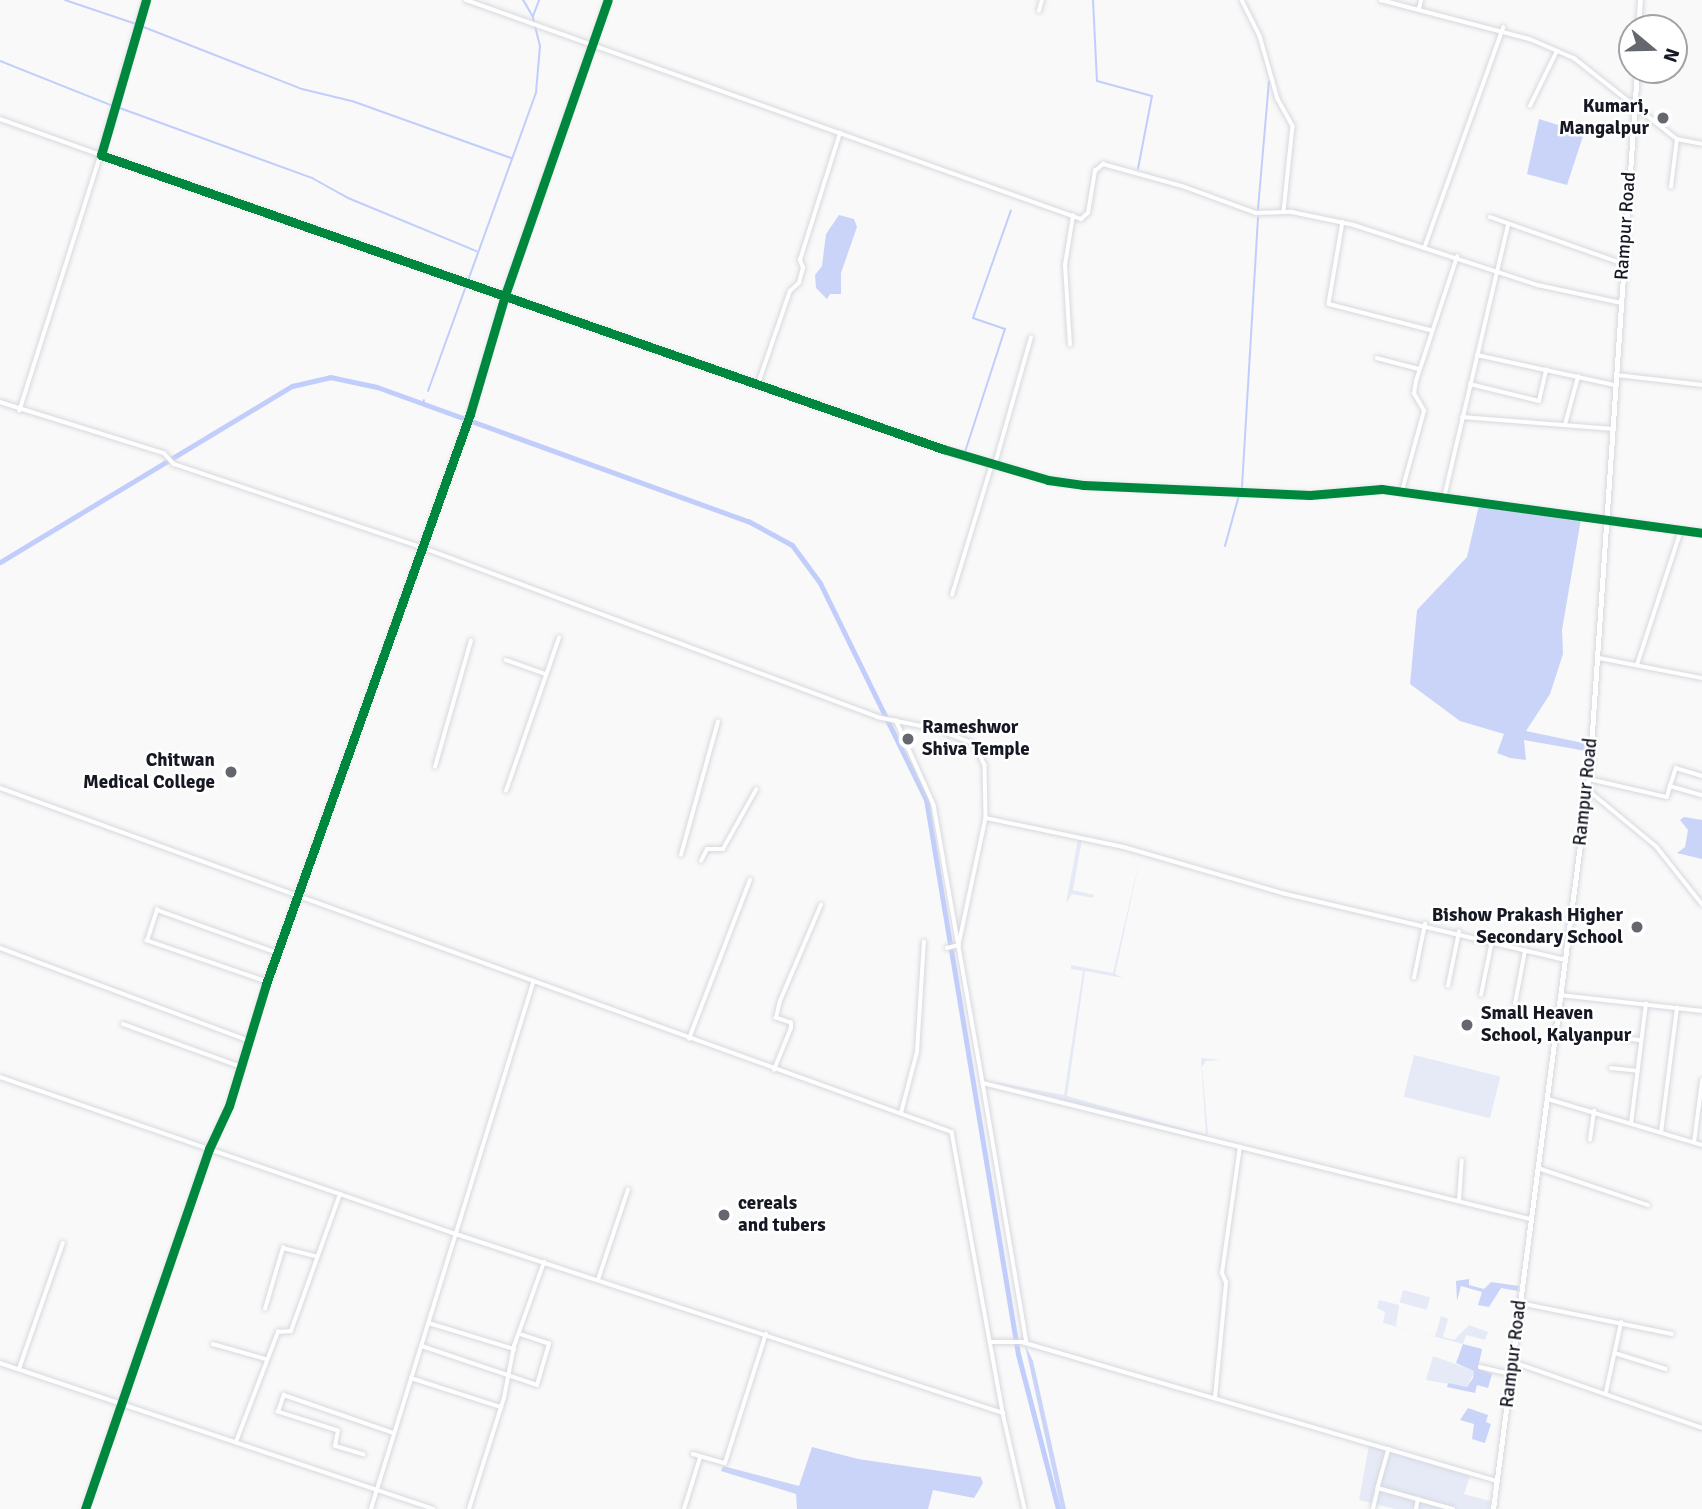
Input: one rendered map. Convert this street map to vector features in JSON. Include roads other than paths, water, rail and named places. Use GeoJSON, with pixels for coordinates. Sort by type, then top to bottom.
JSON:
{"type":"FeatureCollection","features":[{"type":"Feature","properties":{"kind":"main road","name":"Rampur Road"},"geometry":{"type":"LineString","coordinates":[[1493,1509],[1587,789],[1609,519],[1615,385],[1636,84]]}},
{"type":"Feature","properties":{"kind":"street"},"geometry":{"type":"LineString","coordinates":[[20,410],[102,155],[146,0]]}},
{"type":"Feature","properties":{"kind":"street"},"geometry":{"type":"LineString","coordinates":[[466,0],[1082,219],[1088,213],[1095,171],[1102,164],[1182,186],[1256,213],[1284,212],[1343,222],[1582,298],[1621,303]]}},
{"type":"Feature","properties":{"kind":"street"},"geometry":{"type":"LineString","coordinates":[[85,1509],[209,1149],[242,1067],[267,982],[470,414],[505,295],[608,0]]}},
{"type":"Feature","properties":{"kind":"street"},"geometry":{"type":"LineString","coordinates":[[1039,11],[1042,0]]}},
{"type":"Feature","properties":{"kind":"street"},"geometry":{"type":"LineString","coordinates":[[1242,0],[1260,36],[1278,99],[1293,126],[1284,212]]}},
{"type":"Feature","properties":{"kind":"street"},"geometry":{"type":"LineString","coordinates":[[1381,0],[1503,28],[1557,51],[1635,103],[1677,139],[1702,144]]}},
{"type":"Feature","properties":{"kind":"street"},"geometry":{"type":"LineString","coordinates":[[1419,9],[1421,0]]}},
{"type":"Feature","properties":{"kind":"street"},"geometry":{"type":"LineString","coordinates":[[1425,247],[1503,28]]}},
{"type":"Feature","properties":{"kind":"street"},"geometry":{"type":"LineString","coordinates":[[1530,106],[1557,51]]}},
{"type":"Feature","properties":{"kind":"street"},"geometry":{"type":"LineString","coordinates":[[0,119],[993,464],[1083,485],[1310,495],[1402,492],[1702,533]]}},
{"type":"Feature","properties":{"kind":"street"},"geometry":{"type":"LineString","coordinates":[[758,384],[790,291],[799,283],[803,268],[800,260],[840,133]]}},
{"type":"Feature","properties":{"kind":"street"},"geometry":{"type":"LineString","coordinates":[[1671,187],[1677,139]]}},
{"type":"Feature","properties":{"kind":"street"},"geometry":{"type":"LineString","coordinates":[[1070,345],[1065,265],[1073,216]]}},
{"type":"Feature","properties":{"kind":"street"},"geometry":{"type":"LineString","coordinates":[[1490,217],[1624,264]]}},
{"type":"Feature","properties":{"kind":"street"},"geometry":{"type":"LineString","coordinates":[[1343,222],[1329,304],[1430,330]]}},
{"type":"Feature","properties":{"kind":"street"},"geometry":{"type":"LineString","coordinates":[[1444,498],[1495,271],[1508,225]]}},
{"type":"Feature","properties":{"kind":"street"},"geometry":{"type":"LineString","coordinates":[[1402,492],[1424,411],[1414,394],[1419,369],[1430,330],[1457,257]]}},
{"type":"Feature","properties":{"kind":"street"},"geometry":{"type":"LineString","coordinates":[[953,595],[1031,338]]}},
{"type":"Feature","properties":{"kind":"street"},"geometry":{"type":"LineString","coordinates":[[1476,355],[1615,385]]}},
{"type":"Feature","properties":{"kind":"street"},"geometry":{"type":"LineString","coordinates":[[1377,358],[1419,369]]}},
{"type":"Feature","properties":{"kind":"street"},"geometry":{"type":"LineString","coordinates":[[1470,384],[1539,401],[1546,370]]}},
{"type":"Feature","properties":{"kind":"street"},"geometry":{"type":"LineString","coordinates":[[1616,375],[1702,385]]}},
{"type":"Feature","properties":{"kind":"street"},"geometry":{"type":"LineString","coordinates":[[1565,426],[1578,377]]}},
{"type":"Feature","properties":{"kind":"street"},"geometry":{"type":"LineString","coordinates":[[0,402],[165,455],[170,462],[421,547],[877,717],[936,729],[979,748],[986,779],[986,818],[958,945]]}},
{"type":"Feature","properties":{"kind":"street"},"geometry":{"type":"LineString","coordinates":[[1462,417],[1615,429]]}},
{"type":"Feature","properties":{"kind":"street"},"geometry":{"type":"LineString","coordinates":[[1637,665],[1681,530]]}},
{"type":"Feature","properties":{"kind":"street"},"geometry":{"type":"LineString","coordinates":[[506,791],[559,638]]}},
{"type":"Feature","properties":{"kind":"street"},"geometry":{"type":"LineString","coordinates":[[435,767],[471,641]]}},
{"type":"Feature","properties":{"kind":"street"},"geometry":{"type":"LineString","coordinates":[[1599,657],[1702,678]]}},
{"type":"Feature","properties":{"kind":"street"},"geometry":{"type":"LineString","coordinates":[[506,660],[546,674]]}},
{"type":"Feature","properties":{"kind":"street"},"geometry":{"type":"LineString","coordinates":[[896,720],[934,805],[983,1083],[1015,1292],[1028,1344]]}},
{"type":"Feature","properties":{"kind":"street"},"geometry":{"type":"LineString","coordinates":[[681,855],[718,722]]}},
{"type":"Feature","properties":{"kind":"street"},"geometry":{"type":"LineString","coordinates":[[1588,779],[1667,797],[1676,768],[1702,776]]}},
{"type":"Feature","properties":{"kind":"street"},"geometry":{"type":"LineString","coordinates":[[1670,786],[1702,795]]}},
{"type":"Feature","properties":{"kind":"street"},"geometry":{"type":"LineString","coordinates":[[0,788],[533,983],[952,1132],[956,1142],[1003,1413],[1026,1509]]}},
{"type":"Feature","properties":{"kind":"street"},"geometry":{"type":"LineString","coordinates":[[1587,789],[1657,847],[1702,904]]}},
{"type":"Feature","properties":{"kind":"street"},"geometry":{"type":"LineString","coordinates":[[701,861],[706,849],[723,849],[756,790]]}},
{"type":"Feature","properties":{"kind":"street"},"geometry":{"type":"LineString","coordinates":[[986,818],[1124,847],[1282,893],[1425,924],[1565,960]]}},
{"type":"Feature","properties":{"kind":"street"},"geometry":{"type":"LineString","coordinates":[[689,1039],[750,880]]}},
{"type":"Feature","properties":{"kind":"street"},"geometry":{"type":"LineString","coordinates":[[774,1070],[791,1028],[791,1023],[776,1018],[780,1001],[821,905]]}},
{"type":"Feature","properties":{"kind":"street"},"geometry":{"type":"LineString","coordinates":[[267,982],[147,941],[157,911],[278,953]]}},
{"type":"Feature","properties":{"kind":"street"},"geometry":{"type":"LineString","coordinates":[[1414,978],[1425,924]]}},
{"type":"Feature","properties":{"kind":"street"},"geometry":{"type":"LineString","coordinates":[[1448,986],[1458,932]]}},
{"type":"Feature","properties":{"kind":"street"},"geometry":{"type":"LineString","coordinates":[[1481,995],[1492,941]]}},
{"type":"Feature","properties":{"kind":"street"},"geometry":{"type":"LineString","coordinates":[[901,1113],[917,1052],[924,942]]}},
{"type":"Feature","properties":{"kind":"street"},"geometry":{"type":"LineString","coordinates":[[947,948],[958,945]]}},
{"type":"Feature","properties":{"kind":"street"},"geometry":{"type":"LineString","coordinates":[[0,948],[248,1040]]}},
{"type":"Feature","properties":{"kind":"street"},"geometry":{"type":"LineString","coordinates":[[1514,1003],[1525,950]]}},
{"type":"Feature","properties":{"kind":"street"},"geometry":{"type":"LineString","coordinates":[[371,1509],[422,1346],[453,1233],[533,983]]}},
{"type":"Feature","properties":{"kind":"street"},"geometry":{"type":"LineString","coordinates":[[1560,995],[1702,1010]]}},
{"type":"Feature","properties":{"kind":"street"},"geometry":{"type":"LineString","coordinates":[[1631,1124],[1646,1004]]}},
{"type":"Feature","properties":{"kind":"street"},"geometry":{"type":"LineString","coordinates":[[1661,1133],[1677,1008]]}},
{"type":"Feature","properties":{"kind":"street"},"geometry":{"type":"LineString","coordinates":[[123,1024],[242,1067]]}},
{"type":"Feature","properties":{"kind":"street"},"geometry":{"type":"LineString","coordinates":[[1615,1037],[1641,1040]]}},
{"type":"Feature","properties":{"kind":"street"},"geometry":{"type":"LineString","coordinates":[[1611,1068],[1638,1071]]}},
{"type":"Feature","properties":{"kind":"street"},"geometry":{"type":"LineString","coordinates":[[0,1077],[453,1233],[1003,1413]]}},
{"type":"Feature","properties":{"kind":"street"},"geometry":{"type":"LineString","coordinates":[[1695,1143],[1702,1080]]}},
{"type":"Feature","properties":{"kind":"street"},"geometry":{"type":"LineString","coordinates":[[983,1083],[1530,1219]]}},
{"type":"Feature","properties":{"kind":"street"},"geometry":{"type":"LineString","coordinates":[[1548,1099],[1702,1145]]}},
{"type":"Feature","properties":{"kind":"street"},"geometry":{"type":"LineString","coordinates":[[1590,1140],[1594,1111]]}},
{"type":"Feature","properties":{"kind":"street"},"geometry":{"type":"LineString","coordinates":[[1215,1398],[1226,1283],[1222,1273],[1240,1147]]}},
{"type":"Feature","properties":{"kind":"street"},"geometry":{"type":"LineString","coordinates":[[1459,1201],[1462,1161]]}},
{"type":"Feature","properties":{"kind":"street"},"geometry":{"type":"LineString","coordinates":[[1538,1168],[1648,1205]]}},
{"type":"Feature","properties":{"kind":"street"},"geometry":{"type":"LineString","coordinates":[[598,1280],[628,1190]]}},
{"type":"Feature","properties":{"kind":"street"},"geometry":{"type":"LineString","coordinates":[[236,1442],[278,1332],[291,1331],[340,1194]]}},
{"type":"Feature","properties":{"kind":"street"},"geometry":{"type":"LineString","coordinates":[[19,1369],[63,1243]]}},
{"type":"Feature","properties":{"kind":"street"},"geometry":{"type":"LineString","coordinates":[[265,1309],[283,1248],[316,1256]]}},
{"type":"Feature","properties":{"kind":"street"},"geometry":{"type":"LineString","coordinates":[[469,1509],[501,1407],[514,1349],[522,1335],[544,1262]]}},
{"type":"Feature","properties":{"kind":"street"},"geometry":{"type":"LineString","coordinates":[[1520,1303],[1672,1334]]}},
{"type":"Feature","properties":{"kind":"street"},"geometry":{"type":"LineString","coordinates":[[428,1323],[514,1349]]}},
{"type":"Feature","properties":{"kind":"street"},"geometry":{"type":"LineString","coordinates":[[1606,1392],[1621,1323]]}},
{"type":"Feature","properties":{"kind":"street"},"geometry":{"type":"LineString","coordinates":[[693,1454],[724,1463],[766,1334]]}},
{"type":"Feature","properties":{"kind":"street"},"geometry":{"type":"LineString","coordinates":[[422,1346],[537,1385],[549,1344],[522,1335]]}},
{"type":"Feature","properties":{"kind":"street"},"geometry":{"type":"LineString","coordinates":[[992,1342],[1022,1342],[1497,1481]]}},
{"type":"Feature","properties":{"kind":"street"},"geometry":{"type":"LineString","coordinates":[[214,1344],[266,1359]]}},
{"type":"Feature","properties":{"kind":"street"},"geometry":{"type":"LineString","coordinates":[[1615,1353],[1666,1370]]}},
{"type":"Feature","properties":{"kind":"street"},"geometry":{"type":"LineString","coordinates":[[1513,1362],[1606,1392],[1702,1428]]}},
{"type":"Feature","properties":{"kind":"street"},"geometry":{"type":"LineString","coordinates":[[0,1363],[433,1509]]}},
{"type":"Feature","properties":{"kind":"street"},"geometry":{"type":"LineString","coordinates":[[1480,1367],[1511,1374]]}},
{"type":"Feature","properties":{"kind":"street"},"geometry":{"type":"LineString","coordinates":[[411,1378],[501,1407]]}},
{"type":"Feature","properties":{"kind":"street"},"geometry":{"type":"LineString","coordinates":[[364,1455],[335,1446],[338,1431],[278,1412],[284,1395],[394,1433]]}},
{"type":"Feature","properties":{"kind":"street"},"geometry":{"type":"LineString","coordinates":[[1373,1509],[1390,1449]]}},
{"type":"Feature","properties":{"kind":"street"},"geometry":{"type":"LineString","coordinates":[[684,1509],[700,1457]]}},
{"type":"Feature","properties":{"kind":"street"},"geometry":{"type":"LineString","coordinates":[[1378,1488],[1453,1509]]}},
{"type":"Feature","properties":{"kind":"street"},"geometry":{"type":"LineString","coordinates":[[1416,1509],[1419,1499]]}},
{"type":"Feature","properties":{"kind":"waterway"},"geometry":{"type":"LineString","coordinates":[[65,0],[136,24]]}},
{"type":"Feature","properties":{"kind":"waterway"},"geometry":{"type":"LineString","coordinates":[[428,391],[536,92],[540,46],[533,17],[523,0]]}},
{"type":"Feature","properties":{"kind":"waterway"},"geometry":{"type":"LineString","coordinates":[[533,16],[539,0]]}},
{"type":"Feature","properties":{"kind":"waterway"},"geometry":{"type":"LineString","coordinates":[[1093,0],[1097,81],[1152,96],[1138,169]]}},
{"type":"Feature","properties":{"kind":"waterway"},"geometry":{"type":"LineString","coordinates":[[141,26],[302,89],[352,101],[511,158]]}},
{"type":"Feature","properties":{"kind":"waterway"},"geometry":{"type":"LineString","coordinates":[[0,61],[113,106]]}},
{"type":"Feature","properties":{"kind":"waterway"},"geometry":{"type":"LineString","coordinates":[[1258,209],[1269,81]]}},
{"type":"Feature","properties":{"kind":"waterway"},"geometry":{"type":"LineString","coordinates":[[117,107],[312,178],[348,198],[476,251]]}},
{"type":"Feature","properties":{"kind":"waterway"},"geometry":{"type":"LineString","coordinates":[[965,452],[1005,329],[973,318],[1011,210]]}},
{"type":"Feature","properties":{"kind":"waterway"},"geometry":{"type":"LineString","coordinates":[[1242,487],[1258,217]]}},
{"type":"Feature","properties":{"kind":"waterway"},"geometry":{"type":"LineString","coordinates":[[0,562],[292,386],[330,377],[377,387],[748,521],[792,545],[820,583],[926,799],[1018,1354],[1058,1509]]}},
{"type":"Feature","properties":{"kind":"waterway"},"geometry":{"type":"LineString","coordinates":[[423,404],[424,400]]}},
{"type":"Feature","properties":{"kind":"waterway"},"geometry":{"type":"LineString","coordinates":[[1225,546],[1239,495]]}},
{"type":"Feature","properties":{"kind":"place","name":"Kumari, Mangalpur"},"geometry":{"type":"Point","coordinates":[1663,118]}},
{"type":"Feature","properties":{"kind":"place","name":"Rameshwor Shiva Temple"},"geometry":{"type":"Point","coordinates":[908,739]}},
{"type":"Feature","properties":{"kind":"place","name":"Chitwan Medical College"},"geometry":{"type":"Point","coordinates":[231,772]}},
{"type":"Feature","properties":{"kind":"place","name":"Bishow Prakash Higher Secondary School"},"geometry":{"type":"Point","coordinates":[1637,927]}},
{"type":"Feature","properties":{"kind":"place","name":"Small Heaven School, Kalyanpur"},"geometry":{"type":"Point","coordinates":[1467,1025]}},
{"type":"Feature","properties":{"kind":"place","name":"cereals and tubers"},"geometry":{"type":"Point","coordinates":[724,1215]}}]}
